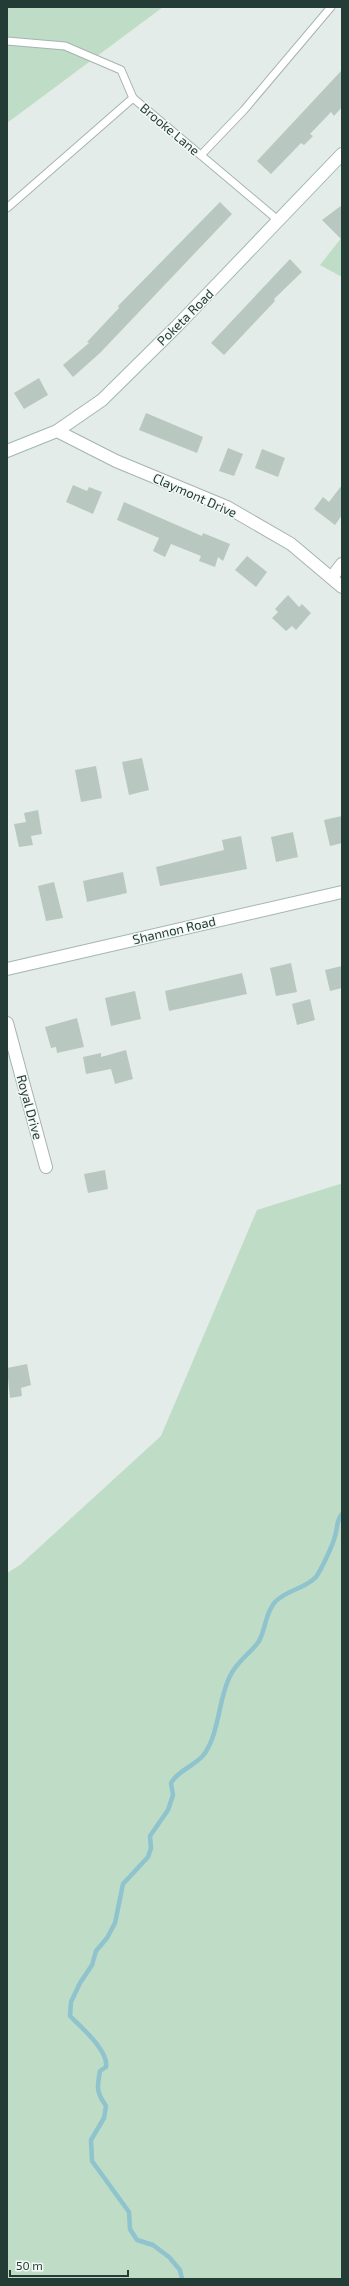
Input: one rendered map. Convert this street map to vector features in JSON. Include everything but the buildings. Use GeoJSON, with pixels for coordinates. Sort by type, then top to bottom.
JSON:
{"type":"FeatureCollection","features":[{"type":"Feature","properties":{"kind":"street","name":"Poketa Road"},"geometry":{"type":"LineString","coordinates":[[7,450],[58,431],[102,400],[279,221],[342,154]]}},
{"type":"Feature","properties":{"kind":"street","name":"Claymont Drive"},"geometry":{"type":"LineString","coordinates":[[58,431],[116,461],[227,507],[291,544],[342,587]]}},
{"type":"Feature","properties":{"kind":"street"},"geometry":{"type":"LineString","coordinates":[[332,577],[342,564]]}},
{"type":"Feature","properties":{"kind":"street","name":"Shannon Road"},"geometry":{"type":"LineString","coordinates":[[7,969],[342,892]]}},
{"type":"Feature","properties":{"kind":"street","name":"Royal Drive"},"geometry":{"type":"LineString","coordinates":[[7,1023],[46,1167]]}},
{"type":"Feature","properties":{"kind":"lane"},"geometry":{"type":"LineString","coordinates":[[201,156],[244,110],[331,7]]}},
{"type":"Feature","properties":{"kind":"lane"},"geometry":{"type":"LineString","coordinates":[[7,41],[66,46],[121,70],[133,98]]}},
{"type":"Feature","properties":{"kind":"lane","name":"Brooke Lane"},"geometry":{"type":"LineString","coordinates":[[7,208],[133,98],[279,221]]}},
{"type":"Feature","properties":{"kind":"green space"},"geometry":{"type":"Polygon","coordinates":[[[7,7],[163,7],[7,123],[7,7]]]}},
{"type":"Feature","properties":{"kind":"green space"},"geometry":{"type":"Polygon","coordinates":[[[342,237],[342,277],[320,265],[342,237]]]}},
{"type":"Feature","properties":{"kind":"green space"},"geometry":{"type":"Polygon","coordinates":[[[340,1184],[342,1185],[342,2279],[7,2279],[7,1573],[20,1565],[161,1436],[257,1210],[340,1184]]]}},
{"type":"Feature","properties":{"kind":"waterway"},"geometry":{"type":"LineString","coordinates":[[182,2279],[180,2270],[169,2257],[153,2245],[137,2240],[130,2229],[129,2212],[92,2161],[91,2140],[104,2118],[106,2106],[100,2097],[98,2089],[100,2071],[106,2067],[106,2061],[99,2047],[70,2016],[71,2002],[80,1983],[92,1965],[96,1951],[107,1938],[115,1923],[123,1884],[148,1857],[151,1848],[150,1836],[168,1810],[173,1795],[171,1783],[178,1774],[197,1761],[205,1753],[210,1744],[214,1735],[223,1695],[230,1676],[240,1661],[259,1641],[269,1611],[275,1602],[279,1598],[312,1581],[316,1577],[332,1545],[338,1522],[342,1514]]}}]}
